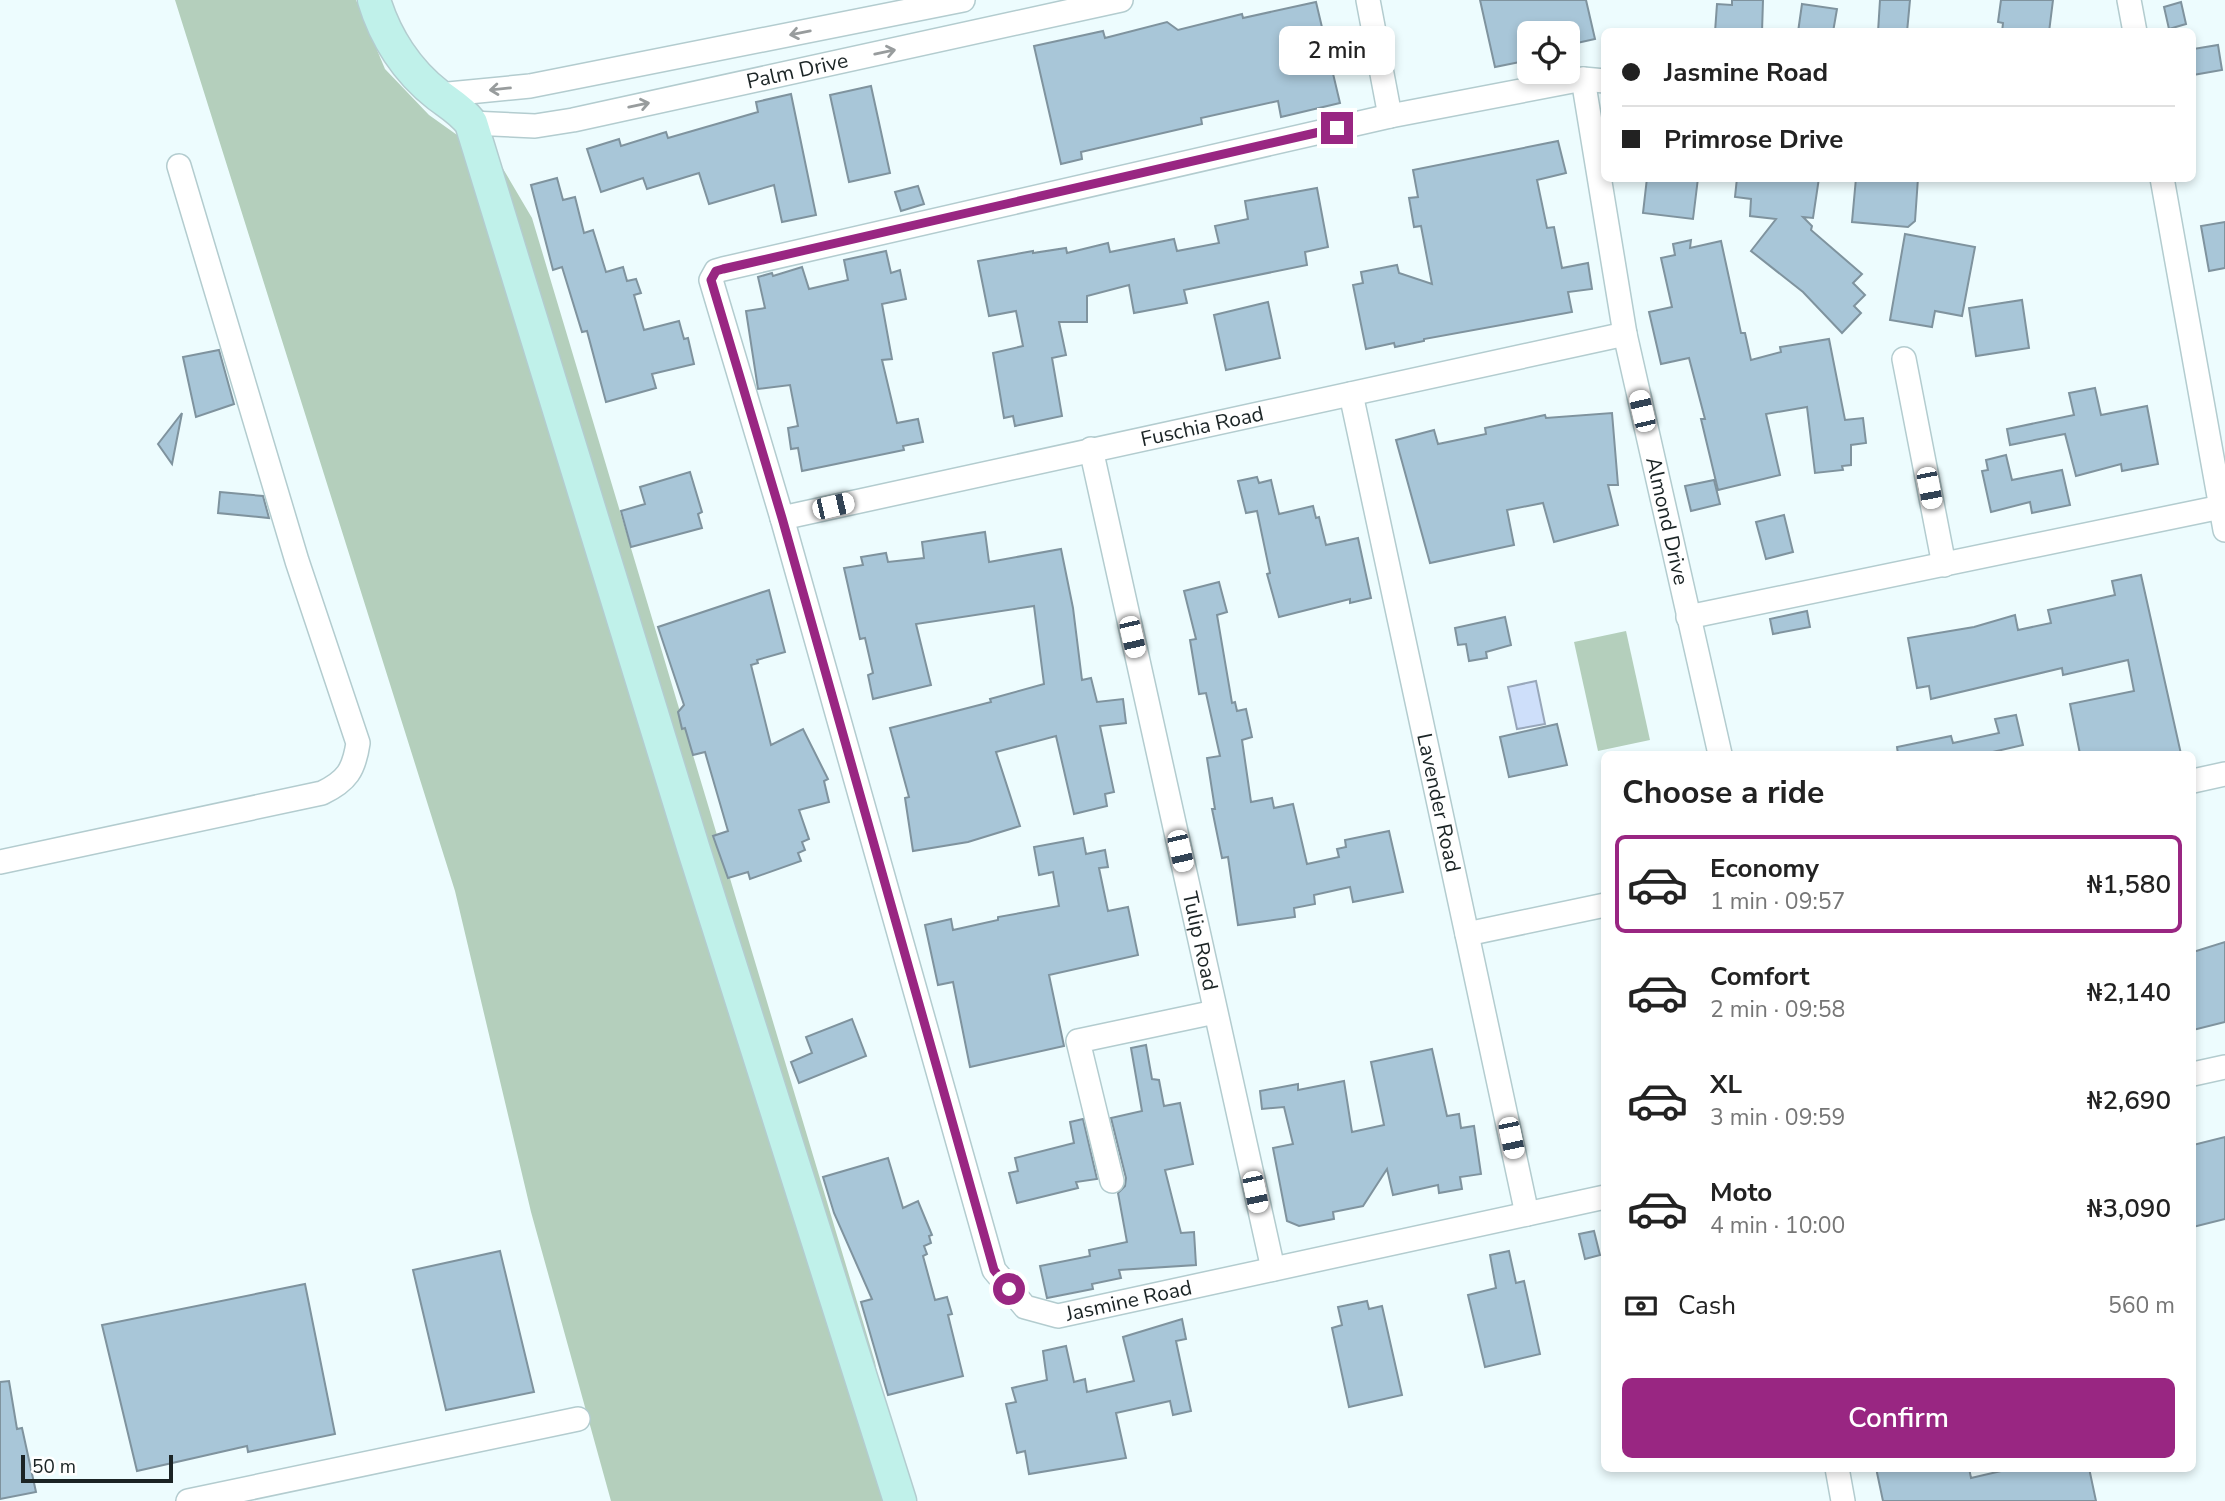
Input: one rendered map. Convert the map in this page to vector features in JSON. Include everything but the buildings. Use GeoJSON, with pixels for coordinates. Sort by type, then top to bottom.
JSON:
{"type":"FeatureCollection","features":[{"type":"Feature","properties":{"kind":"street"},"geometry":{"type":"LineString","coordinates":[[374,0],[383,29],[414,73],[438,95],[458,108],[471,123],[685,820],[900,1501]]}},
{"type":"Feature","properties":{"kind":"street","name":"Palm Drive"},"geometry":{"type":"LineString","coordinates":[[438,95],[530,86],[962,0]]}},
{"type":"Feature","properties":{"kind":"street","name":"Palm Drive"},"geometry":{"type":"LineString","coordinates":[[471,123],[535,126],[572,120],[1121,0]]}},
{"type":"Feature","properties":{"kind":"street"},"geometry":{"type":"LineString","coordinates":[[1368,0],[1390,116],[1594,80]]}},
{"type":"Feature","properties":{"kind":"street"},"geometry":{"type":"LineString","coordinates":[[2129,0],[2134,28]]}},
{"type":"Feature","properties":{"kind":"street","name":"Almond Drive"},"geometry":{"type":"LineString","coordinates":[[1594,80],[1601,137]]}},
{"type":"Feature","properties":{"kind":"street","name":"Jasmine Road"},"geometry":{"type":"LineString","coordinates":[[1390,116],[723,269],[716,271],[711,280],[782,518],[994,1270],[1025,1307],[1058,1316],[1601,1199]]}},
{"type":"Feature","properties":{"kind":"street"},"geometry":{"type":"LineString","coordinates":[[0,862],[322,793],[342,783],[355,765],[358,743],[297,561],[179,166]]}},
{"type":"Feature","properties":{"kind":"street","name":"Almond Drive"},"geometry":{"type":"LineString","coordinates":[[1606,182],[1625,334],[1719,751]]}},
{"type":"Feature","properties":{"kind":"street"},"geometry":{"type":"LineString","coordinates":[[1688,617],[1944,565],[2223,518],[2163,182]]}},
{"type":"Feature","properties":{"kind":"street","name":"Fuschia Road"},"geometry":{"type":"LineString","coordinates":[[782,518],[1625,334]]}},
{"type":"Feature","properties":{"kind":"street"},"geometry":{"type":"LineString","coordinates":[[1904,359],[1944,565]]}},
{"type":"Feature","properties":{"kind":"street","name":"Lavender Road"},"geometry":{"type":"LineString","coordinates":[[1351,394],[1527,1214]]}},
{"type":"Feature","properties":{"kind":"street","name":"Tulip Road"},"geometry":{"type":"LineString","coordinates":[[1091,449],[1273,1269]]}},
{"type":"Feature","properties":{"kind":"street"},"geometry":{"type":"LineString","coordinates":[[2196,780],[2225,774]]}},
{"type":"Feature","properties":{"kind":"street"},"geometry":{"type":"LineString","coordinates":[[1467,934],[1601,906]]}},
{"type":"Feature","properties":{"kind":"street"},"geometry":{"type":"LineString","coordinates":[[1112,1181],[1078,1041],[1215,1012]]}},
{"type":"Feature","properties":{"kind":"street"},"geometry":{"type":"LineString","coordinates":[[2196,1073],[2225,1067]]}},
{"type":"Feature","properties":{"kind":"street"},"geometry":{"type":"LineString","coordinates":[[187,1501],[578,1419]]}},
{"type":"Feature","properties":{"kind":"street"},"geometry":{"type":"LineString","coordinates":[[1838,1472],[1843,1501]]}},
{"type":"Feature","properties":{"kind":"green space"},"geometry":{"type":"Polygon","coordinates":[[[175,0],[356,0],[385,69],[429,115],[502,167],[532,218],[875,1362],[899,1501],[611,1501],[531,1212],[455,891],[175,0]]]}},
{"type":"Feature","properties":{"kind":"green space"},"geometry":{"type":"Polygon","coordinates":[[[1626,631],[1650,740],[1598,751],[1574,642],[1626,631]]]}},
{"type":"Feature","properties":{"kind":"water"},"geometry":{"type":"Polygon","coordinates":[[[1536,681],[1545,724],[1517,729],[1508,687],[1536,681]]]}},
{"type":"Feature","properties":{"kind":"route"},"geometry":{"type":"LineString","coordinates":[[1009,1289],[994,1270],[782,518],[711,280],[716,271],[723,269],[1337,128]]}}]}
